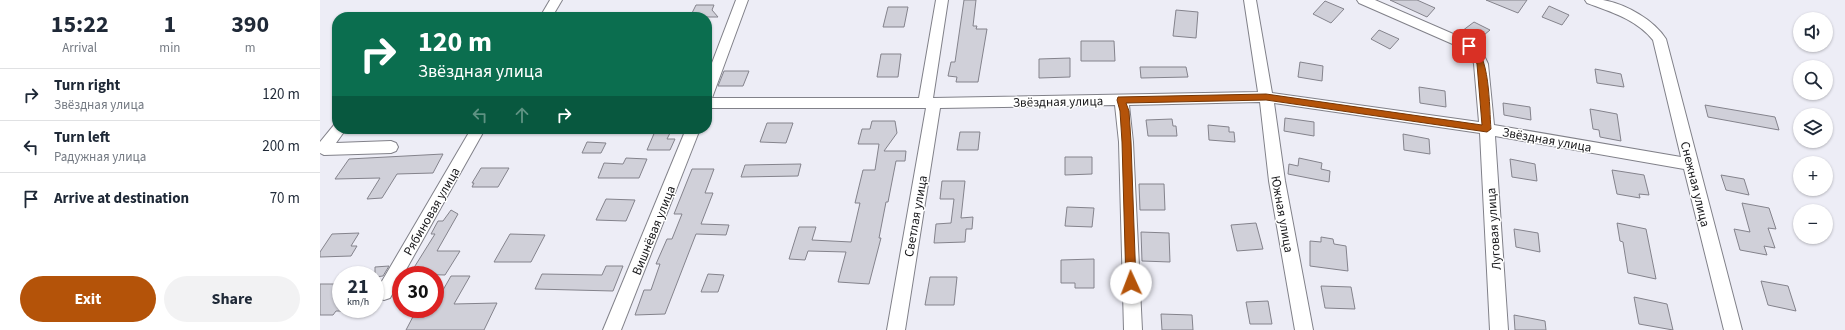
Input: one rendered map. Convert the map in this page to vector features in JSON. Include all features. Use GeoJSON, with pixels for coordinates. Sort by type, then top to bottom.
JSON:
{"type":"FeatureCollection","features":[{"type":"Feature","properties":{"kind":"street"},"geometry":{"type":"LineString","coordinates":[[549,12],[556,0]]}},
{"type":"Feature","properties":{"kind":"street"},"geometry":{"type":"LineString","coordinates":[[712,81],[742,0]]}},
{"type":"Feature","properties":{"kind":"street","name":"Светлая улица"},"geometry":{"type":"LineString","coordinates":[[896,330],[929,102],[942,0]]}},
{"type":"Feature","properties":{"kind":"street","name":"Южная улица"},"geometry":{"type":"LineString","coordinates":[[1250,0],[1266,97],[1277,182],[1304,330]]}},
{"type":"Feature","properties":{"kind":"street","name":"Луговая улица"},"geometry":{"type":"LineString","coordinates":[[1363,0],[1403,16],[1469,46],[1477,54],[1481,64],[1487,129],[1499,330]]}},
{"type":"Feature","properties":{"kind":"street","name":"Снежная улица"},"geometry":{"type":"LineString","coordinates":[[1591,0],[1639,19],[1651,28],[1659,39],[1733,330]]}},
{"type":"Feature","properties":{"kind":"street","name":"Звёздная улица"},"geometry":{"type":"LineString","coordinates":[[712,103],[1121,100],[1266,97],[1487,129],[1692,164]]}},
{"type":"Feature","properties":{"kind":"street"},"geometry":{"type":"LineString","coordinates":[[1121,100],[1124,111],[1126,142],[1133,330]]}},
{"type":"Feature","properties":{"kind":"street"},"geometry":{"type":"LineString","coordinates":[[335,134],[324,149],[391,147]]}},
{"type":"Feature","properties":{"kind":"street","name":"Рябиновая улица"},"geometry":{"type":"LineString","coordinates":[[384,293],[475,134]]}},
{"type":"Feature","properties":{"kind":"street","name":"Вишнёвая улица"},"geometry":{"type":"LineString","coordinates":[[612,330],[691,134]]}},
{"type":"Feature","properties":{"kind":"building"},"geometry":{"type":"Polygon","coordinates":[[[964,0],[976,0],[973,26],[977,26],[976,29],[987,29],[978,82],[956,82],[957,77],[948,76],[951,62],[955,62],[964,0]]]}},
{"type":"Feature","properties":{"kind":"building"},"geometry":{"type":"Polygon","coordinates":[[[1390,0],[1417,0],[1435,8],[1427,17],[1390,0]]]}},
{"type":"Feature","properties":{"kind":"building"},"geometry":{"type":"Polygon","coordinates":[[[1486,0],[1527,0],[1518,13],[1486,0]]]}},
{"type":"Feature","properties":{"kind":"building"},"geometry":{"type":"Polygon","coordinates":[[[1325,1],[1344,9],[1331,23],[1313,14],[1325,1]]]}},
{"type":"Feature","properties":{"kind":"building"},"geometry":{"type":"Polygon","coordinates":[[[696,5],[714,5],[712,10],[718,17],[712,17],[712,12],[692,12],[696,5]]]}},
{"type":"Feature","properties":{"kind":"building"},"geometry":{"type":"Polygon","coordinates":[[[1549,6],[1569,15],[1562,25],[1542,17],[1549,6]]]}},
{"type":"Feature","properties":{"kind":"building"},"geometry":{"type":"Polygon","coordinates":[[[888,7],[908,7],[904,27],[883,27],[888,7]]]}},
{"type":"Feature","properties":{"kind":"building"},"geometry":{"type":"Polygon","coordinates":[[[1176,10],[1198,12],[1196,38],[1173,36],[1176,10]]]}},
{"type":"Feature","properties":{"kind":"building"},"geometry":{"type":"Polygon","coordinates":[[[1474,22],[1490,30],[1478,40],[1462,31],[1474,22]]]}},
{"type":"Feature","properties":{"kind":"building"},"geometry":{"type":"Polygon","coordinates":[[[1379,30],[1399,39],[1390,49],[1371,39],[1379,30]]]}},
{"type":"Feature","properties":{"kind":"building"},"geometry":{"type":"Polygon","coordinates":[[[1081,41],[1114,41],[1115,61],[1081,61],[1081,41]]]}},
{"type":"Feature","properties":{"kind":"building"},"geometry":{"type":"Polygon","coordinates":[[[881,54],[901,54],[898,77],[877,77],[881,54]]]}},
{"type":"Feature","properties":{"kind":"building"},"geometry":{"type":"Polygon","coordinates":[[[1070,58],[1070,77],[1039,78],[1039,59],[1070,58]]]}},
{"type":"Feature","properties":{"kind":"building"},"geometry":{"type":"Polygon","coordinates":[[[1300,62],[1323,66],[1322,81],[1298,77],[1300,62]]]}},
{"type":"Feature","properties":{"kind":"building"},"geometry":{"type":"Polygon","coordinates":[[[1140,67],[1186,67],[1188,77],[1141,78],[1140,67]]]}},
{"type":"Feature","properties":{"kind":"building"},"geometry":{"type":"Polygon","coordinates":[[[1595,69],[1621,74],[1624,87],[1597,83],[1595,69]]]}},
{"type":"Feature","properties":{"kind":"building"},"geometry":{"type":"Polygon","coordinates":[[[724,71],[749,71],[743,86],[718,86],[724,71]]]}},
{"type":"Feature","properties":{"kind":"building"},"geometry":{"type":"Polygon","coordinates":[[[1419,87],[1445,91],[1446,107],[1420,103],[1419,87]]]}},
{"type":"Feature","properties":{"kind":"building"},"geometry":{"type":"Polygon","coordinates":[[[1503,103],[1530,107],[1531,120],[1504,115],[1503,103]]]}},
{"type":"Feature","properties":{"kind":"building"},"geometry":{"type":"Polygon","coordinates":[[[1705,105],[1775,117],[1779,130],[1708,117],[1705,105]]]}},
{"type":"Feature","properties":{"kind":"building"},"geometry":{"type":"Polygon","coordinates":[[[1590,109],[1617,114],[1621,141],[1600,137],[1599,130],[1593,129],[1590,109]]]}},
{"type":"Feature","properties":{"kind":"building"},"geometry":{"type":"Polygon","coordinates":[[[1285,118],[1314,122],[1314,136],[1284,131],[1285,118]]]}},
{"type":"Feature","properties":{"kind":"building"},"geometry":{"type":"Polygon","coordinates":[[[1172,119],[1173,126],[1176,126],[1177,136],[1148,136],[1146,120],[1172,119]]]}},
{"type":"Feature","properties":{"kind":"building"},"geometry":{"type":"Polygon","coordinates":[[[872,121],[895,121],[897,133],[884,151],[906,151],[905,161],[896,161],[879,238],[881,238],[869,284],[838,282],[846,252],[808,251],[805,260],[789,259],[799,227],[816,227],[812,240],[851,242],[860,203],[855,203],[863,170],[875,170],[879,144],[858,144],[862,129],[870,129],[872,121]]]}},
{"type":"Feature","properties":{"kind":"building"},"geometry":{"type":"Polygon","coordinates":[[[767,123],[793,123],[786,143],[760,142],[767,123]]]}},
{"type":"Feature","properties":{"kind":"building"},"geometry":{"type":"Polygon","coordinates":[[[1208,125],[1229,127],[1229,132],[1234,132],[1235,142],[1209,140],[1208,125]]]}},
{"type":"Feature","properties":{"kind":"building"},"geometry":{"type":"Polygon","coordinates":[[[960,132],[980,132],[978,150],[957,150],[960,132]]]}},
{"type":"Feature","properties":{"kind":"building"},"geometry":{"type":"Polygon","coordinates":[[[654,134],[670,134],[667,139],[675,139],[670,150],[647,150],[654,134]]]}},
{"type":"Feature","properties":{"kind":"building"},"geometry":{"type":"Polygon","coordinates":[[[1403,134],[1429,139],[1430,154],[1404,150],[1403,134]]]}},
{"type":"Feature","properties":{"kind":"building"},"geometry":{"type":"Polygon","coordinates":[[[587,142],[606,143],[601,153],[582,153],[587,142]]]}},
{"type":"Feature","properties":{"kind":"building"},"geometry":{"type":"Polygon","coordinates":[[[443,154],[433,173],[397,174],[382,198],[367,199],[380,178],[335,179],[349,159],[443,154]]]}},
{"type":"Feature","properties":{"kind":"building"},"geometry":{"type":"Polygon","coordinates":[[[1065,157],[1092,157],[1092,174],[1065,175],[1065,157]]]}},
{"type":"Feature","properties":{"kind":"building"},"geometry":{"type":"Polygon","coordinates":[[[626,158],[647,159],[639,178],[598,178],[604,163],[623,164],[626,158]]]}},
{"type":"Feature","properties":{"kind":"building"},"geometry":{"type":"Polygon","coordinates":[[[1299,158],[1322,163],[1321,169],[1330,171],[1329,182],[1288,174],[1289,164],[1298,166],[1299,158]]]}},
{"type":"Feature","properties":{"kind":"building"},"geometry":{"type":"Polygon","coordinates":[[[1510,159],[1535,164],[1537,181],[1512,177],[1510,159]]]}},
{"type":"Feature","properties":{"kind":"building"},"geometry":{"type":"Polygon","coordinates":[[[801,164],[798,176],[741,177],[745,165],[801,164]]]}},
{"type":"Feature","properties":{"kind":"building"},"geometry":{"type":"Polygon","coordinates":[[[481,168],[509,168],[498,187],[472,187],[474,183],[472,183],[481,168]]]}},
{"type":"Feature","properties":{"kind":"building"},"geometry":{"type":"Polygon","coordinates":[[[692,169],[714,169],[705,193],[713,193],[701,224],[729,225],[726,235],[696,234],[665,314],[635,315],[644,290],[651,290],[660,264],[656,264],[667,239],[672,239],[682,214],[674,214],[692,169]]]}},
{"type":"Feature","properties":{"kind":"building"},"geometry":{"type":"Polygon","coordinates":[[[1612,170],[1644,175],[1649,195],[1639,194],[1640,198],[1617,194],[1612,170]]]}},
{"type":"Feature","properties":{"kind":"building"},"geometry":{"type":"Polygon","coordinates":[[[1721,175],[1744,179],[1749,195],[1726,190],[1721,175]]]}},
{"type":"Feature","properties":{"kind":"building"},"geometry":{"type":"Polygon","coordinates":[[[942,181],[965,181],[961,218],[973,217],[972,229],[966,229],[965,242],[934,243],[936,224],[951,223],[954,199],[940,199],[942,181]]]}},
{"type":"Feature","properties":{"kind":"building"},"geometry":{"type":"Polygon","coordinates":[[[1139,184],[1164,184],[1165,210],[1140,210],[1139,184]]]}},
{"type":"Feature","properties":{"kind":"building"},"geometry":{"type":"Polygon","coordinates":[[[606,199],[635,200],[626,221],[596,220],[606,199]]]}},
{"type":"Feature","properties":{"kind":"building"},"geometry":{"type":"Polygon","coordinates":[[[1742,203],[1769,208],[1776,229],[1768,228],[1775,248],[1764,246],[1767,255],[1740,250],[1734,229],[1750,232],[1742,203]]]}},
{"type":"Feature","properties":{"kind":"building"},"geometry":{"type":"Polygon","coordinates":[[[1067,207],[1094,208],[1092,227],[1065,226],[1067,207]]]}},
{"type":"Feature","properties":{"kind":"building"},"geometry":{"type":"Polygon","coordinates":[[[451,210],[458,214],[437,251],[460,251],[445,275],[444,266],[415,266],[435,234],[431,234],[438,221],[443,221],[451,210]]]}},
{"type":"Feature","properties":{"kind":"building"},"geometry":{"type":"Polygon","coordinates":[[[1256,223],[1263,249],[1237,251],[1231,225],[1256,223]]]}},
{"type":"Feature","properties":{"kind":"building"},"geometry":{"type":"Polygon","coordinates":[[[1617,223],[1646,229],[1656,279],[1628,273],[1623,242],[1620,241],[1617,223]]]}},
{"type":"Feature","properties":{"kind":"building"},"geometry":{"type":"Polygon","coordinates":[[[1514,229],[1538,233],[1540,252],[1516,247],[1514,229]]]}},
{"type":"Feature","properties":{"kind":"building"},"geometry":{"type":"Polygon","coordinates":[[[1141,232],[1169,233],[1170,262],[1142,261],[1141,232]]]}},
{"type":"Feature","properties":{"kind":"building"},"geometry":{"type":"Polygon","coordinates":[[[359,233],[351,246],[357,246],[351,256],[320,257],[320,252],[332,234],[359,233]]]}},
{"type":"Feature","properties":{"kind":"building"},"geometry":{"type":"Polygon","coordinates":[[[510,234],[545,235],[531,262],[494,262],[510,234]]]}},
{"type":"Feature","properties":{"kind":"building"},"geometry":{"type":"Polygon","coordinates":[[[1321,237],[1333,239],[1334,244],[1346,246],[1348,271],[1310,266],[1310,241],[1321,242],[1321,237]]]}},
{"type":"Feature","properties":{"kind":"building"},"geometry":{"type":"Polygon","coordinates":[[[1094,259],[1094,288],[1075,288],[1075,283],[1061,283],[1061,260],[1094,259]]]}},
{"type":"Feature","properties":{"kind":"building"},"geometry":{"type":"Polygon","coordinates":[[[384,266],[389,266],[384,274],[384,266]]]}},
{"type":"Feature","properties":{"kind":"building"},"geometry":{"type":"Polygon","coordinates":[[[606,266],[623,266],[613,291],[535,289],[542,274],[602,275],[606,266]]]}},
{"type":"Feature","properties":{"kind":"building"},"geometry":{"type":"Polygon","coordinates":[[[708,274],[724,275],[718,292],[701,292],[708,274]]]}},
{"type":"Feature","properties":{"kind":"building"},"geometry":{"type":"Polygon","coordinates":[[[451,276],[470,276],[454,304],[497,303],[484,330],[406,330],[412,318],[444,318],[444,288],[451,276]]]}},
{"type":"Feature","properties":{"kind":"building"},"geometry":{"type":"Polygon","coordinates":[[[930,277],[957,277],[954,305],[925,305],[930,277]]]}},
{"type":"Feature","properties":{"kind":"building"},"geometry":{"type":"Polygon","coordinates":[[[1761,281],[1788,286],[1796,311],[1768,305],[1761,281]]]}},
{"type":"Feature","properties":{"kind":"building"},"geometry":{"type":"Polygon","coordinates":[[[320,284],[332,284],[332,315],[320,315],[320,284]]]}},
{"type":"Feature","properties":{"kind":"building"},"geometry":{"type":"Polygon","coordinates":[[[1321,286],[1351,287],[1355,309],[1325,308],[1321,286]]]}},
{"type":"Feature","properties":{"kind":"building"},"geometry":{"type":"Polygon","coordinates":[[[1634,297],[1667,304],[1673,330],[1639,324],[1634,297]]]}},
{"type":"Feature","properties":{"kind":"building"},"geometry":{"type":"Polygon","coordinates":[[[1268,301],[1272,324],[1250,324],[1246,302],[1268,301]]]}},
{"type":"Feature","properties":{"kind":"building"},"geometry":{"type":"Polygon","coordinates":[[[1161,314],[1192,315],[1193,330],[1162,330],[1161,314]]]}},
{"type":"Feature","properties":{"kind":"building"},"geometry":{"type":"Polygon","coordinates":[[[1514,315],[1545,321],[1546,330],[1515,330],[1514,315]]]}},
{"type":"Feature","properties":{"kind":"route"},"geometry":{"type":"LineString","coordinates":[[1131,283],[1126,142],[1124,111],[1121,100],[1266,97],[1487,129],[1481,64],[1477,54],[1469,46]]}}]}
